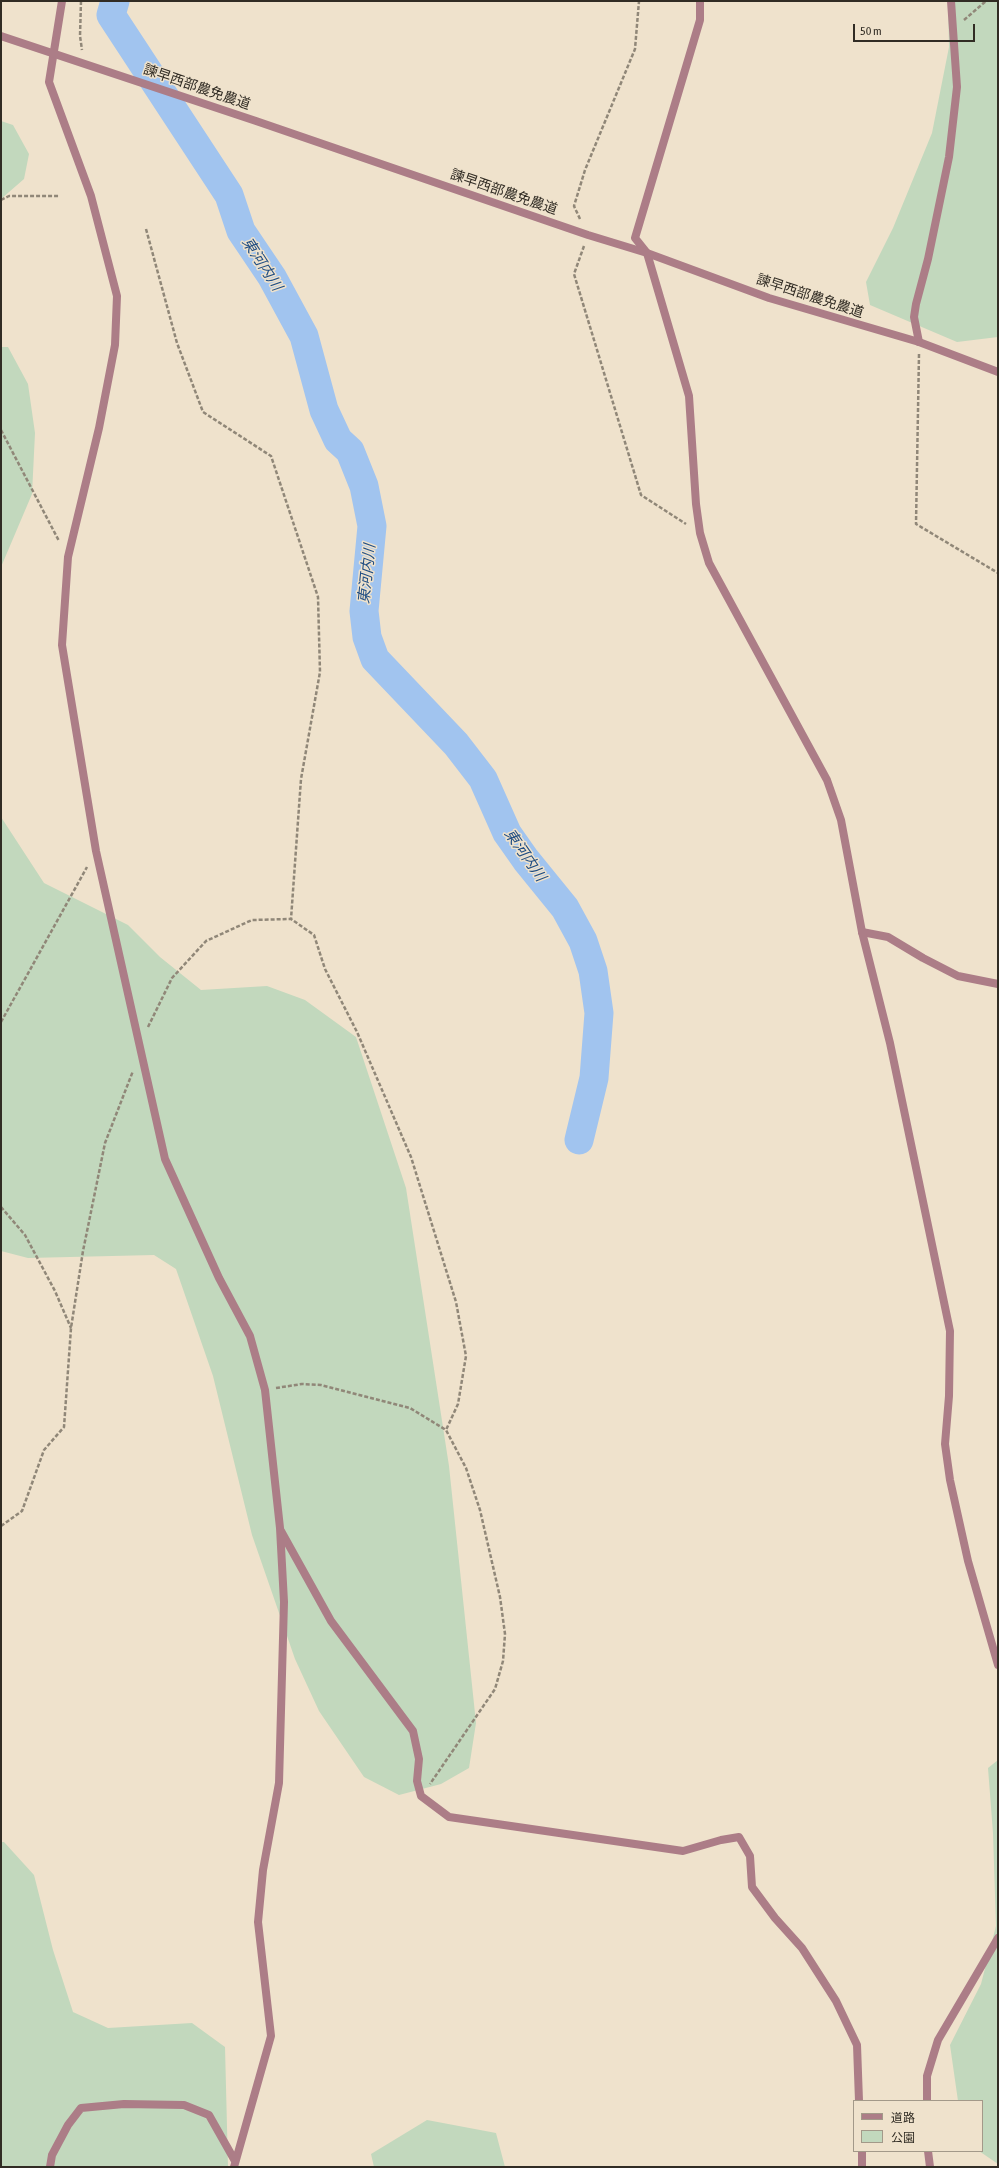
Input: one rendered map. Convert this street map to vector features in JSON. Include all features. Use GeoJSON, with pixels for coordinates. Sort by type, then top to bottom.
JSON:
{"type":"FeatureCollection","features":[{"type":"Feature","properties":{"kind":"street"},"geometry":{"type":"LineString","coordinates":[[62,1],[49,82],[91,196],[117,296],[115,345],[99,428],[68,557],[62,645],[96,851],[165,1159],[219,1278],[250,1336],[265,1390],[280,1528],[284,1602],[279,1783],[263,1870],[258,1922],[270,2036],[234,2164]]}},
{"type":"Feature","properties":{"kind":"street"},"geometry":{"type":"LineString","coordinates":[[700,1],[700,20],[635,238],[647,253],[689,396],[700,532],[710,563],[827,780],[841,820],[862,932],[890,1043],[950,1331],[949,1396],[945,1444],[950,1480],[968,1561],[998,1664]]}},
{"type":"Feature","properties":{"kind":"street"},"geometry":{"type":"LineString","coordinates":[[919,342],[914,317],[928,259],[949,157],[957,87],[951,1]]}},
{"type":"Feature","properties":{"kind":"street","name":"諫早西部農免農道"},"geometry":{"type":"LineString","coordinates":[[1,36],[588,235],[647,253],[769,298],[919,342],[998,372]]}},
{"type":"Feature","properties":{"kind":"street"},"geometry":{"type":"LineString","coordinates":[[862,932],[888,937],[923,958],[958,976],[998,984]]}},
{"type":"Feature","properties":{"kind":"street"},"geometry":{"type":"LineString","coordinates":[[280,1528],[330,1621],[412,1731],[419,1758],[417,1781],[421,1796],[449,1817],[683,1851],[721,1840],[739,1838],[750,1856],[752,1888],[775,1918],[802,1948],[836,2001],[857,2045],[859,2100]]}},
{"type":"Feature","properties":{"kind":"street"},"geometry":{"type":"LineString","coordinates":[[927,2100],[927,2076],[938,2040],[998,1938]]}},
{"type":"Feature","properties":{"kind":"street"},"geometry":{"type":"LineString","coordinates":[[50,2167],[52,2155],[68,2125],[81,2108],[124,2104],[184,2105],[209,2116],[234,2164]]}},
{"type":"Feature","properties":{"kind":"street"},"geometry":{"type":"LineString","coordinates":[[862,2152],[862,2167]]}},
{"type":"Feature","properties":{"kind":"street"},"geometry":{"type":"LineString","coordinates":[[928,2152],[930,2167]]}},
{"type":"Feature","properties":{"kind":"path"},"geometry":{"type":"LineString","coordinates":[[81,1],[80,36],[84,63]]}},
{"type":"Feature","properties":{"kind":"path"},"geometry":{"type":"LineString","coordinates":[[639,1],[635,49],[584,170],[574,206],[588,235],[574,274],[641,495],[700,532]]}},
{"type":"Feature","properties":{"kind":"path"},"geometry":{"type":"LineString","coordinates":[[953,26],[967,18],[986,1]]}},
{"type":"Feature","properties":{"kind":"path"},"geometry":{"type":"LineString","coordinates":[[1,200],[9,196],[60,196]]}},
{"type":"Feature","properties":{"kind":"path"},"geometry":{"type":"LineString","coordinates":[[146,229],[177,343],[203,412],[271,456],[318,597],[320,672],[301,779],[291,919]]}},
{"type":"Feature","properties":{"kind":"path"},"geometry":{"type":"LineString","coordinates":[[919,342],[916,524],[998,573]]}},
{"type":"Feature","properties":{"kind":"path"},"geometry":{"type":"LineString","coordinates":[[1,430],[68,557]]}},
{"type":"Feature","properties":{"kind":"path"},"geometry":{"type":"LineString","coordinates":[[1,1022],[96,851]]}},
{"type":"Feature","properties":{"kind":"path"},"geometry":{"type":"LineString","coordinates":[[147,1031],[151,1017],[172,978],[206,941],[252,920],[291,919],[314,935],[324,969],[357,1032],[408,1150],[456,1302],[466,1356],[458,1404],[446,1430]]}},
{"type":"Feature","properties":{"kind":"path"},"geometry":{"type":"LineString","coordinates":[[1,1526],[22,1511],[44,1450],[64,1427],[71,1328],[83,1251],[105,1143],[140,1052]]}},
{"type":"Feature","properties":{"kind":"path"},"geometry":{"type":"LineString","coordinates":[[1,1207],[25,1235],[55,1291],[71,1328]]}},
{"type":"Feature","properties":{"kind":"path"},"geometry":{"type":"LineString","coordinates":[[265,1390],[302,1384],[321,1385],[410,1408],[446,1430],[466,1468],[480,1510],[500,1597],[505,1634],[503,1661],[495,1689],[421,1796]]}},
{"type":"Feature","properties":{"kind":"green space"},"geometry":{"type":"Polygon","coordinates":[[[948,1],[998,1],[998,337],[957,342],[870,305],[866,282],[893,228],[932,133],[949,47],[948,1]]]}},
{"type":"Feature","properties":{"kind":"green space"},"geometry":{"type":"Polygon","coordinates":[[[1,121],[13,125],[29,154],[24,179],[1,199],[1,121]]]}},
{"type":"Feature","properties":{"kind":"green space"},"geometry":{"type":"Polygon","coordinates":[[[1,347],[8,347],[28,384],[35,433],[32,494],[1,567],[1,347]]]}},
{"type":"Feature","properties":{"kind":"green space"},"geometry":{"type":"Polygon","coordinates":[[[1,817],[44,883],[128,925],[160,957],[201,990],[267,986],[305,1000],[356,1037],[406,1188],[449,1466],[476,1723],[469,1768],[441,1784],[399,1795],[364,1777],[319,1711],[295,1659],[252,1535],[213,1376],[176,1269],[154,1255],[28,1258],[1,1251],[1,817]]]}},
{"type":"Feature","properties":{"kind":"green space"},"geometry":{"type":"Polygon","coordinates":[[[998,1760],[998,2164],[980,2152],[983,2152],[983,2100],[958,2100],[950,2045],[981,1984],[996,1926],[993,1833],[988,1768],[998,1760]]]}},
{"type":"Feature","properties":{"kind":"green space"},"geometry":{"type":"Polygon","coordinates":[[[1,1842],[4,1842],[34,1875],[53,1950],[73,2012],[108,2028],[192,2023],[225,2047],[228,2167],[1,2167],[1,1842]]]}},
{"type":"Feature","properties":{"kind":"green space"},"geometry":{"type":"Polygon","coordinates":[[[427,2120],[496,2133],[505,2167],[374,2167],[371,2154],[427,2120]]]}},
{"type":"Feature","properties":{"kind":"waterway","name":"東河内川"},"geometry":{"type":"LineString","coordinates":[[115,1],[111,15],[229,195],[241,231],[272,277],[304,336],[324,410],[338,440],[350,451],[364,486],[372,526],[364,611],[367,637],[375,659],[456,744],[483,779],[507,833],[526,860],[565,908],[583,941],[593,971],[599,1013],[594,1078],[579,1140]]}}]}
